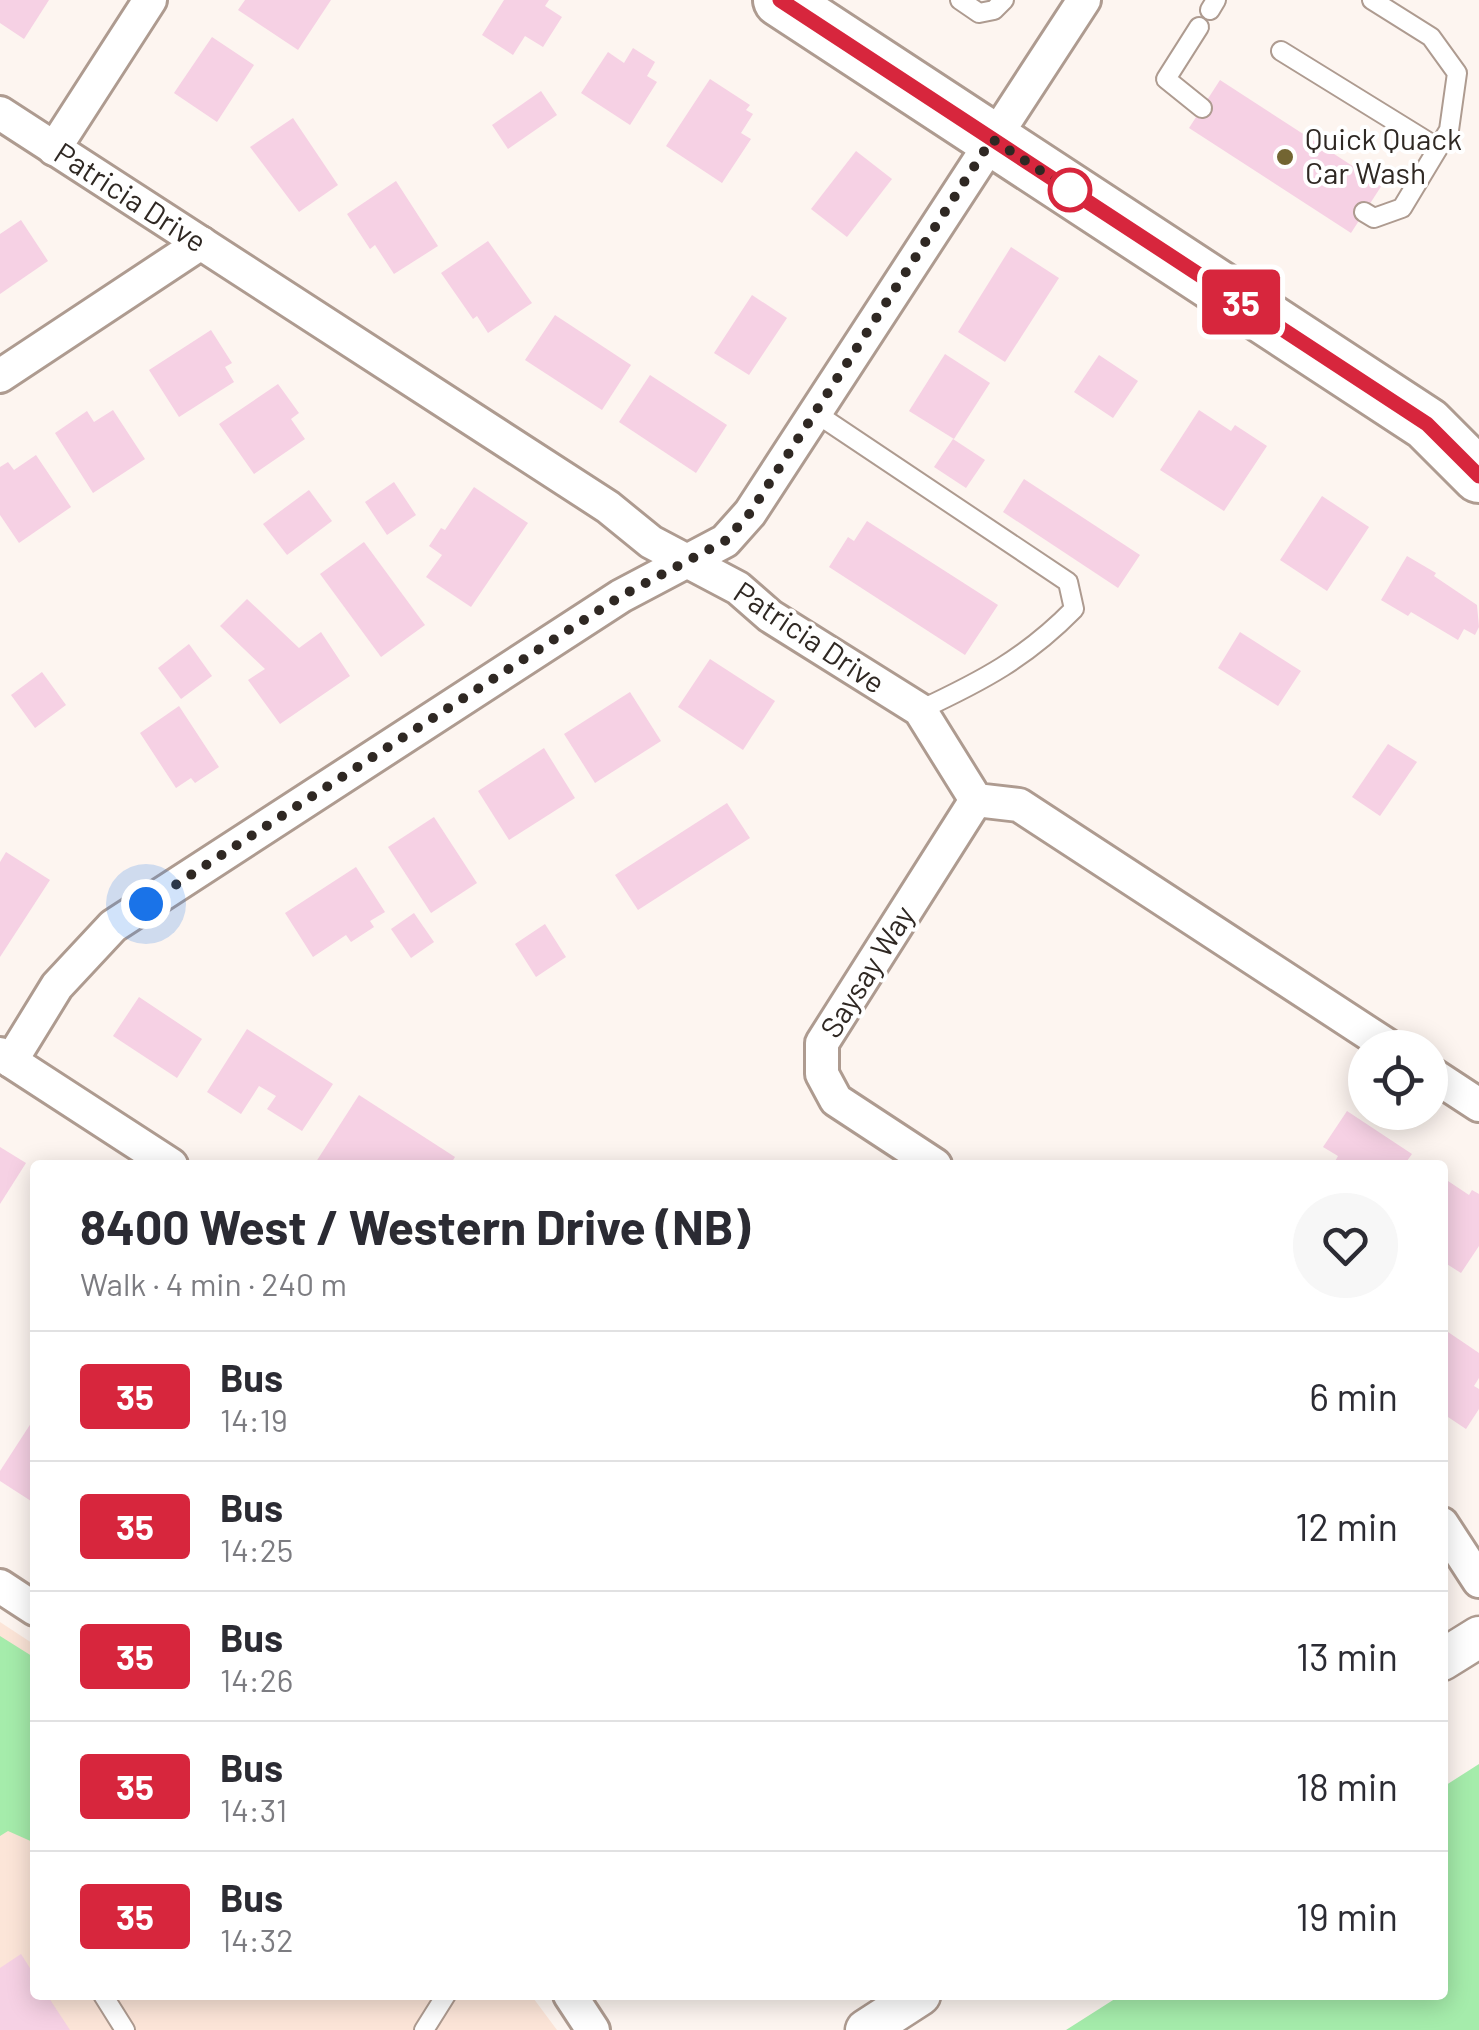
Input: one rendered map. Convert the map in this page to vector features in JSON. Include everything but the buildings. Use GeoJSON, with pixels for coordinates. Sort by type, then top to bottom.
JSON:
{"type":"FeatureCollection","features":[{"type":"Feature","properties":{"kind":"main road"},"geometry":{"type":"LineString","coordinates":[[780,0],[1427,424],[1479,476]]}},
{"type":"Feature","properties":{"kind":"main road"},"geometry":{"type":"LineString","coordinates":[[1427,424],[1479,441]]}},
{"type":"Feature","properties":{"kind":"street"},"geometry":{"type":"LineString","coordinates":[[54,149],[150,0]]}},
{"type":"Feature","properties":{"kind":"street"},"geometry":{"type":"LineString","coordinates":[[163,1160],[6,1057],[57,986],[113,926],[621,596],[725,541],[750,513],[1084,0]]}},
{"type":"Feature","properties":{"kind":"street","name":"Patricia Drive"},"geometry":{"type":"LineString","coordinates":[[0,113],[608,507],[652,542],[738,588],[770,616],[920,710],[976,800]]}},
{"type":"Feature","properties":{"kind":"street"},"geometry":{"type":"LineString","coordinates":[[0,376],[201,243]]}},
{"type":"Feature","properties":{"kind":"street"},"geometry":{"type":"LineString","coordinates":[[976,800],[1019,805],[1363,1030]]}},
{"type":"Feature","properties":{"kind":"street","name":"Saysay Way"},"geometry":{"type":"LineString","coordinates":[[926,1160],[836,1100],[822,1074],[822,1043],[976,800]]}},
{"type":"Feature","properties":{"kind":"street"},"geometry":{"type":"LineString","coordinates":[[1448,1085],[1479,1105]]}},
{"type":"Feature","properties":{"kind":"street"},"geometry":{"type":"LineString","coordinates":[[1448,1533],[1479,1581]]}},
{"type":"Feature","properties":{"kind":"street"},"geometry":{"type":"LineString","coordinates":[[0,1586],[30,1605]]}},
{"type":"Feature","properties":{"kind":"street"},"geometry":{"type":"LineString","coordinates":[[1448,1656],[1479,1638]]}},
{"type":"Feature","properties":{"kind":"street"},"geometry":{"type":"LineString","coordinates":[[573,2000],[594,2030]]}},
{"type":"Feature","properties":{"kind":"street"},"geometry":{"type":"LineString","coordinates":[[866,2030],[912,2000]]}},
{"type":"Feature","properties":{"kind":"lane"},"geometry":{"type":"LineString","coordinates":[[960,0],[979,13],[994,10],[1004,0]]}},
{"type":"Feature","properties":{"kind":"lane"},"geometry":{"type":"LineString","coordinates":[[1364,212],[1374,218],[1402,208],[1449,130],[1457,73],[1431,37],[1372,0]]}},
{"type":"Feature","properties":{"kind":"lane"},"geometry":{"type":"LineString","coordinates":[[1199,27],[1166,79],[1202,108]]}},
{"type":"Feature","properties":{"kind":"lane"},"geometry":{"type":"LineString","coordinates":[[1281,51],[1438,148]]}},
{"type":"Feature","properties":{"kind":"lane"},"geometry":{"type":"LineString","coordinates":[[814,412],[1068,582],[1074,609],[1051,632],[1010,665],[920,710]]}},
{"type":"Feature","properties":{"kind":"lane"},"geometry":{"type":"LineString","coordinates":[[107,2000],[126,2030]]}},
{"type":"Feature","properties":{"kind":"lane"},"geometry":{"type":"LineString","coordinates":[[424,2030],[443,2000]]}},
{"type":"Feature","properties":{"kind":"shaded area"},"geometry":{"type":"Polygon","coordinates":[[[0,1622],[30,1642],[30,2000],[535,2000],[557,2030],[0,2030],[0,1622]]]}},
{"type":"Feature","properties":{"kind":"green space"},"geometry":{"type":"Polygon","coordinates":[[[0,1636],[30,1655],[30,1841],[8,1831],[0,1836],[0,1636]]]}},
{"type":"Feature","properties":{"kind":"green space"},"geometry":{"type":"Polygon","coordinates":[[[1479,1764],[1479,2030],[1066,2030],[1113,2000],[1448,2000],[1448,1784],[1479,1764]]]}},
{"type":"Feature","properties":{"kind":"bus line","name":"35"},"geometry":{"type":"LineString","coordinates":[[780,0],[1427,424],[1479,476]]}},
{"type":"Feature","properties":{"kind":"place","name":"Quick Quack Car Wash"},"geometry":{"type":"Point","coordinates":[1285,157]}},
{"type":"Feature","properties":{"kind":"route"},"geometry":{"type":"LineString","coordinates":[[146,904],[621,596],[725,541],[750,513],[992,139],[1070,190]]}}]}
